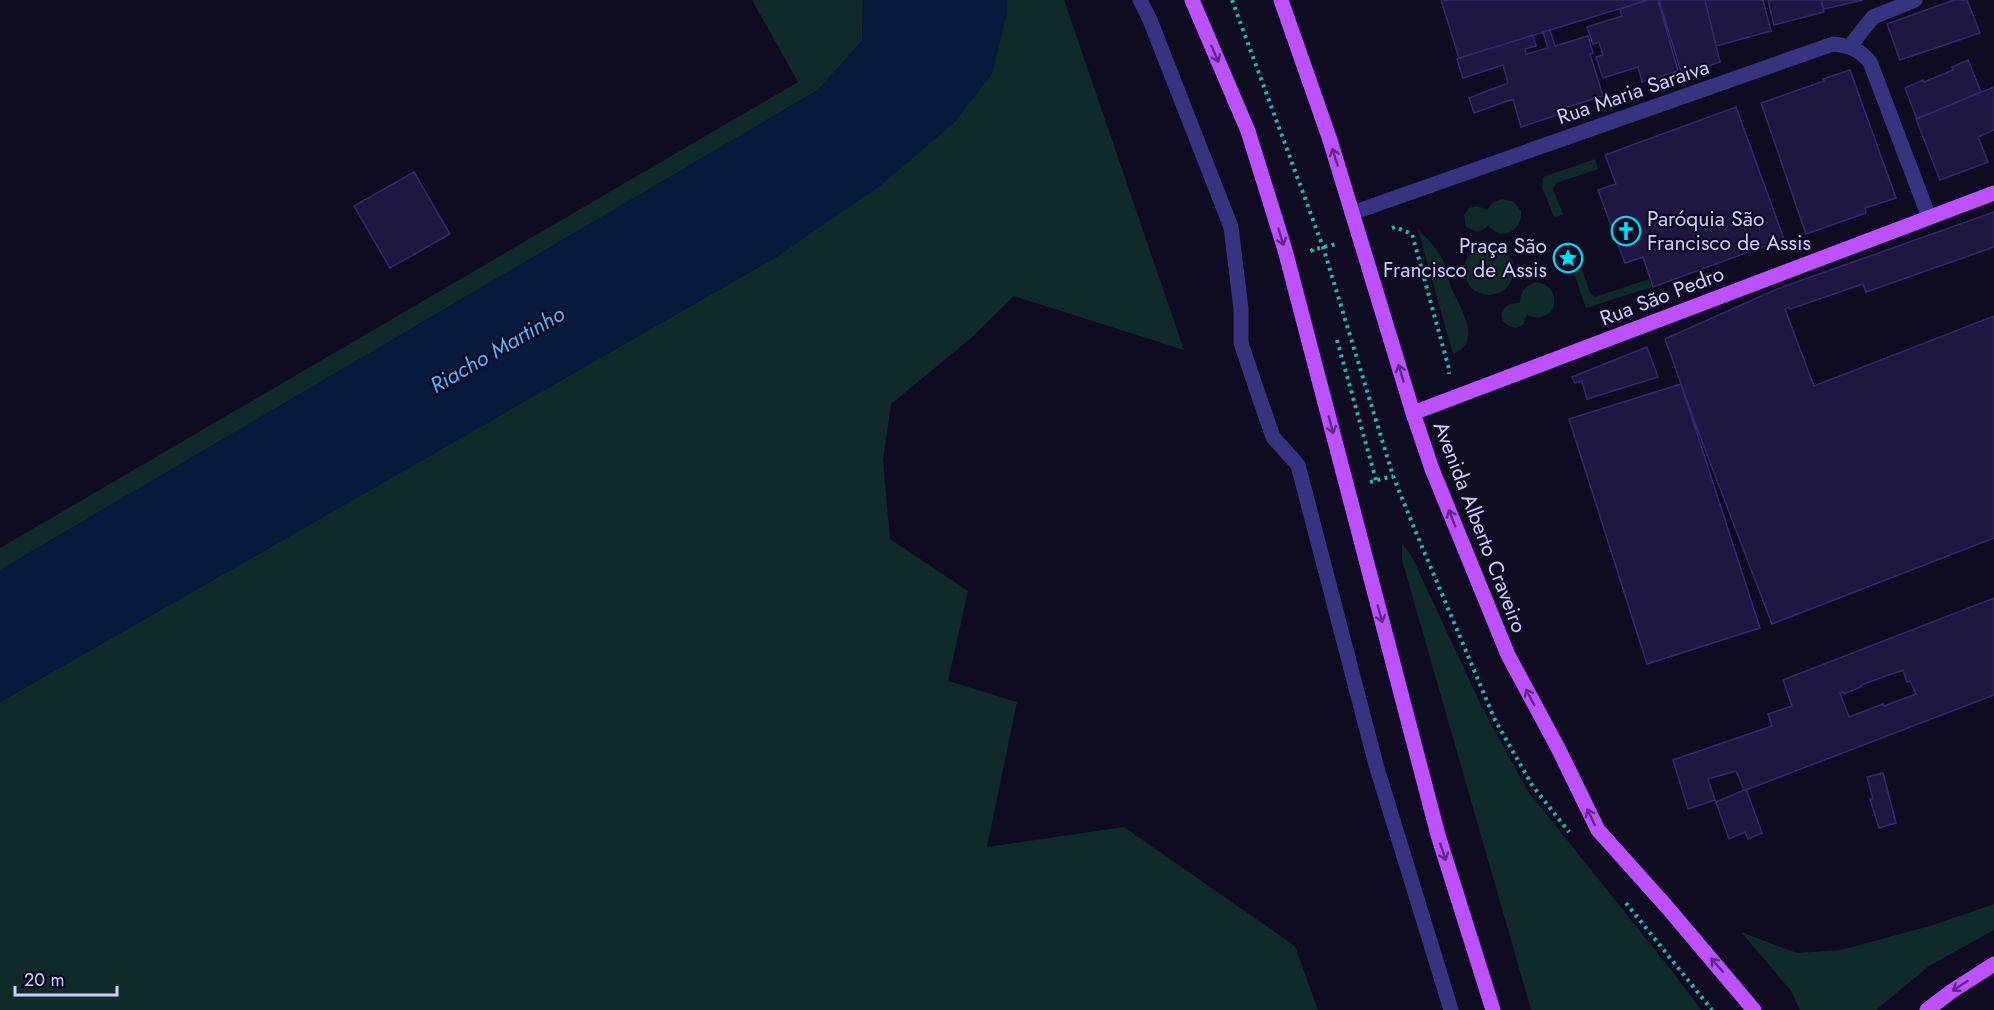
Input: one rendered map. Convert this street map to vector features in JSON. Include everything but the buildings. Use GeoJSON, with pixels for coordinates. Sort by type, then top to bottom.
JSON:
{"type":"FeatureCollection","features":[{"type":"Feature","properties":{"kind":"main road"},"geometry":{"type":"LineString","coordinates":[[1192,0],[1248,131],[1285,250],[1438,835],[1493,1010]]}},
{"type":"Feature","properties":{"kind":"main road","name":"Avenida Alberto Craveiro"},"geometry":{"type":"LineString","coordinates":[[1281,0],[1330,140],[1432,469],[1508,655],[1558,748],[1598,830],[1754,1010]]}},
{"type":"Feature","properties":{"kind":"main road","name":"Rua São Pedro"},"geometry":{"type":"LineString","coordinates":[[1413,412],[1994,193]]}},
{"type":"Feature","properties":{"kind":"main road"},"geometry":{"type":"LineString","coordinates":[[1927,1010],[1994,964]]}},
{"type":"Feature","properties":{"kind":"street"},"geometry":{"type":"LineString","coordinates":[[1140,0],[1150,20],[1231,227],[1241,309],[1242,343],[1273,437],[1298,465],[1376,765],[1451,1010]]}},
{"type":"Feature","properties":{"kind":"street"},"geometry":{"type":"LineString","coordinates":[[1915,0],[1873,17],[1850,46],[1862,52],[1870,62],[1929,217]]}},
{"type":"Feature","properties":{"kind":"street","name":"Rua Maria Saraiva"},"geometry":{"type":"LineString","coordinates":[[1352,213],[1833,44],[1850,46]]}},
{"type":"Feature","properties":{"kind":"path"},"geometry":{"type":"LineString","coordinates":[[1232,0],[1323,247],[1393,476]]}},
{"type":"Feature","properties":{"kind":"path"},"geometry":{"type":"LineString","coordinates":[[1395,227],[1412,234],[1449,369]]}},
{"type":"Feature","properties":{"kind":"path"},"geometry":{"type":"LineString","coordinates":[[1316,262],[1312,250],[1323,247]]}},
{"type":"Feature","properties":{"kind":"path"},"geometry":{"type":"LineString","coordinates":[[1335,331],[1376,480]]}},
{"type":"Feature","properties":{"kind":"green space"},"geometry":{"type":"Polygon","coordinates":[[[752,0],[863,0],[862,41],[818,90],[0,570],[0,548],[798,82],[752,0]]]}},
{"type":"Feature","properties":{"kind":"green space"},"geometry":{"type":"Polygon","coordinates":[[[1007,0],[1064,0],[1184,350],[1014,296],[970,339],[891,404],[883,460],[890,539],[968,591],[948,681],[1017,702],[987,847],[1124,827],[1295,946],[1318,1010],[0,1010],[0,702],[778,256],[1007,13],[1007,0]]]}},
{"type":"Feature","properties":{"kind":"green space"},"geometry":{"type":"Polygon","coordinates":[[[1595,159],[1598,169],[1556,183],[1553,189],[1563,214],[1556,217],[1553,215],[1542,187],[1543,177],[1595,159]]]}},
{"type":"Feature","properties":{"kind":"green space"},"geometry":{"type":"Polygon","coordinates":[[[1502,199],[1514,202],[1521,211],[1519,224],[1515,229],[1505,234],[1493,230],[1488,225],[1478,232],[1466,227],[1464,215],[1469,208],[1477,206],[1487,210],[1492,203],[1502,199]]]}},
{"type":"Feature","properties":{"kind":"green space"},"geometry":{"type":"Polygon","coordinates":[[[1418,230],[1432,244],[1442,259],[1467,324],[1467,341],[1462,349],[1453,354],[1418,230]]]}},
{"type":"Feature","properties":{"kind":"green space"},"geometry":{"type":"Polygon","coordinates":[[[1484,245],[1494,245],[1507,252],[1514,265],[1514,275],[1507,288],[1494,295],[1484,295],[1475,291],[1468,284],[1464,275],[1464,265],[1468,256],[1475,249],[1484,245]]]}},
{"type":"Feature","properties":{"kind":"green space"},"geometry":{"type":"Polygon","coordinates":[[[1582,269],[1590,293],[1595,297],[1649,279],[1652,287],[1586,308],[1574,274],[1582,269]]]}},
{"type":"Feature","properties":{"kind":"green space"},"geometry":{"type":"Polygon","coordinates":[[[1536,282],[1542,283],[1552,292],[1554,302],[1551,312],[1540,317],[1527,315],[1523,325],[1516,328],[1504,323],[1501,314],[1503,309],[1513,303],[1520,303],[1524,290],[1536,282]]]}},
{"type":"Feature","properties":{"kind":"green space"},"geometry":{"type":"Polygon","coordinates":[[[1402,543],[1412,557],[1481,705],[1527,790],[1701,1010],[1531,1010],[1402,560],[1402,543]]]}},
{"type":"Feature","properties":{"kind":"green space"},"geometry":{"type":"Polygon","coordinates":[[[1994,904],[1994,930],[1929,966],[1876,1010],[1800,1010],[1791,991],[1741,932],[1797,953],[1841,950],[1933,925],[1994,904]]]}},
{"type":"Feature","properties":{"kind":"water","name":"Riacho Martinho"},"geometry":{"type":"Polygon","coordinates":[[[863,0],[1007,0],[1007,13],[992,74],[954,123],[881,185],[778,256],[0,702],[0,570],[818,90],[862,41],[863,0]]]}},
{"type":"Feature","properties":{"kind":"place","name":"Paróquia São Francisco de Assis"},"geometry":{"type":"Point","coordinates":[1626,231]}},
{"type":"Feature","properties":{"kind":"place","name":"Praça São Francisco de Assis"},"geometry":{"type":"Point","coordinates":[1568,258]}}]}
